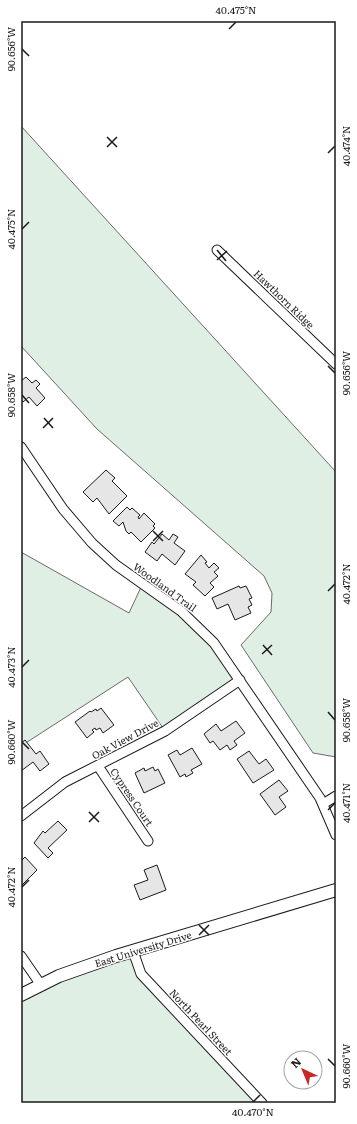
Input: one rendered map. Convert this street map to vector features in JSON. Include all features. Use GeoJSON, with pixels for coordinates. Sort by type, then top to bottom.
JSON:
{"type":"FeatureCollection","features":[{"type":"Feature","properties":{"kind":"main road","name":"East University Drive"},"geometry":{"type":"LineString","coordinates":[[21,994],[78,969],[336,890]]}},
{"type":"Feature","properties":{"kind":"street","name":"Hawthorn Ridge"},"geometry":{"type":"LineString","coordinates":[[217,250],[336,364]]}},
{"type":"Feature","properties":{"kind":"street","name":"Woodland Trail"},"geometry":{"type":"LineString","coordinates":[[21,448],[63,509],[92,543],[116,565],[193,621],[214,642],[323,804],[336,835]]}},
{"type":"Feature","properties":{"kind":"street","name":"Oak View Drive"},"geometry":{"type":"LineString","coordinates":[[21,816],[65,782],[165,731],[240,680]]}},
{"type":"Feature","properties":{"kind":"street","name":"Cypress Court"},"geometry":{"type":"LineString","coordinates":[[98,766],[148,840]]}},
{"type":"Feature","properties":{"kind":"street"},"geometry":{"type":"LineString","coordinates":[[323,804],[336,796]]}},
{"type":"Feature","properties":{"kind":"street","name":"North Pearl Street"},"geometry":{"type":"LineString","coordinates":[[133,951],[141,974],[262,1103]]}},
{"type":"Feature","properties":{"kind":"street"},"geometry":{"type":"LineString","coordinates":[[21,956],[41,985]]}},
{"type":"Feature","properties":{"kind":"green space"},"geometry":{"type":"Polygon","coordinates":[[[21,126],[336,472],[336,757],[313,753],[241,645],[271,612],[272,593],[264,576],[97,429],[21,346],[21,126]]]}},
{"type":"Feature","properties":{"kind":"green space"},"geometry":{"type":"Polygon","coordinates":[[[21,552],[129,613],[142,585],[181,611],[240,680],[165,731],[128,677],[21,746],[21,552]]]}},
{"type":"Feature","properties":{"kind":"green space"},"geometry":{"type":"Polygon","coordinates":[[[133,951],[137,967],[262,1103],[21,1103],[21,995],[133,951]]]}},
{"type":"Feature","properties":{"kind":"building"},"geometry":{"type":"Polygon","coordinates":[[[26,377],[32,383],[36,380],[40,384],[36,388],[45,398],[37,406],[29,397],[23,402],[21,399],[21,381],[26,377]]]}},
{"type":"Feature","properties":{"kind":"building"},"geometry":{"type":"Polygon","coordinates":[[[106,470],[115,478],[112,481],[127,496],[109,514],[97,498],[93,502],[83,492],[106,470]]]}},
{"type":"Feature","properties":{"kind":"building"},"geometry":{"type":"Polygon","coordinates":[[[127,507],[130,510],[132,508],[140,515],[138,517],[139,519],[144,513],[155,524],[153,526],[155,528],[141,542],[131,532],[129,534],[126,531],[123,522],[119,526],[113,521],[127,507]]]}},
{"type":"Feature","properties":{"kind":"building"},"geometry":{"type":"Polygon","coordinates":[[[162,534],[169,540],[173,534],[178,537],[174,543],[185,551],[175,565],[162,554],[157,561],[145,552],[152,542],[154,544],[162,534]]]}},
{"type":"Feature","properties":{"kind":"building"},"geometry":{"type":"Polygon","coordinates":[[[201,555],[207,562],[205,563],[209,568],[214,563],[219,568],[214,572],[218,576],[210,583],[214,587],[205,596],[193,585],[196,582],[185,574],[201,555]]]}},
{"type":"Feature","properties":{"kind":"building"},"geometry":{"type":"Polygon","coordinates":[[[239,586],[240,588],[246,586],[252,598],[249,599],[252,605],[248,607],[251,613],[235,620],[228,604],[217,609],[212,598],[239,586]]]}},
{"type":"Feature","properties":{"kind":"building"},"geometry":{"type":"Polygon","coordinates":[[[101,708],[114,725],[103,733],[100,728],[96,730],[95,728],[92,730],[94,732],[87,738],[75,722],[90,711],[91,712],[96,709],[97,711],[101,708]]]}},
{"type":"Feature","properties":{"kind":"building"},"geometry":{"type":"Polygon","coordinates":[[[236,721],[245,733],[234,741],[237,745],[230,750],[227,745],[220,750],[213,741],[210,743],[204,734],[216,724],[221,731],[236,721]]]}},
{"type":"Feature","properties":{"kind":"building"},"geometry":{"type":"Polygon","coordinates":[[[25,740],[36,754],[40,751],[49,764],[40,771],[33,762],[21,771],[21,743],[25,740]]]}},
{"type":"Feature","properties":{"kind":"building"},"geometry":{"type":"Polygon","coordinates":[[[192,748],[202,764],[191,770],[193,773],[186,777],[185,774],[180,777],[168,755],[177,750],[180,755],[192,748]]]}},
{"type":"Feature","properties":{"kind":"building"},"geometry":{"type":"Polygon","coordinates":[[[249,751],[259,764],[266,759],[274,770],[253,783],[237,759],[249,751]]]}},
{"type":"Feature","properties":{"kind":"building"},"geometry":{"type":"Polygon","coordinates":[[[153,767],[155,771],[158,769],[165,783],[144,793],[135,773],[144,768],[145,771],[153,767]]]}},
{"type":"Feature","properties":{"kind":"building"},"geometry":{"type":"Polygon","coordinates":[[[279,780],[288,791],[279,797],[286,807],[275,815],[260,794],[279,780]]]}},
{"type":"Feature","properties":{"kind":"building"},"geometry":{"type":"Polygon","coordinates":[[[58,821],[67,830],[48,848],[53,853],[48,858],[34,843],[43,831],[45,833],[58,821]]]}},
{"type":"Feature","properties":{"kind":"building"},"geometry":{"type":"Polygon","coordinates":[[[25,857],[37,870],[21,886],[21,861],[25,857]]]}},
{"type":"Feature","properties":{"kind":"building"},"geometry":{"type":"Polygon","coordinates":[[[157,865],[166,890],[140,900],[134,885],[148,880],[144,870],[157,865]]]}}]}
